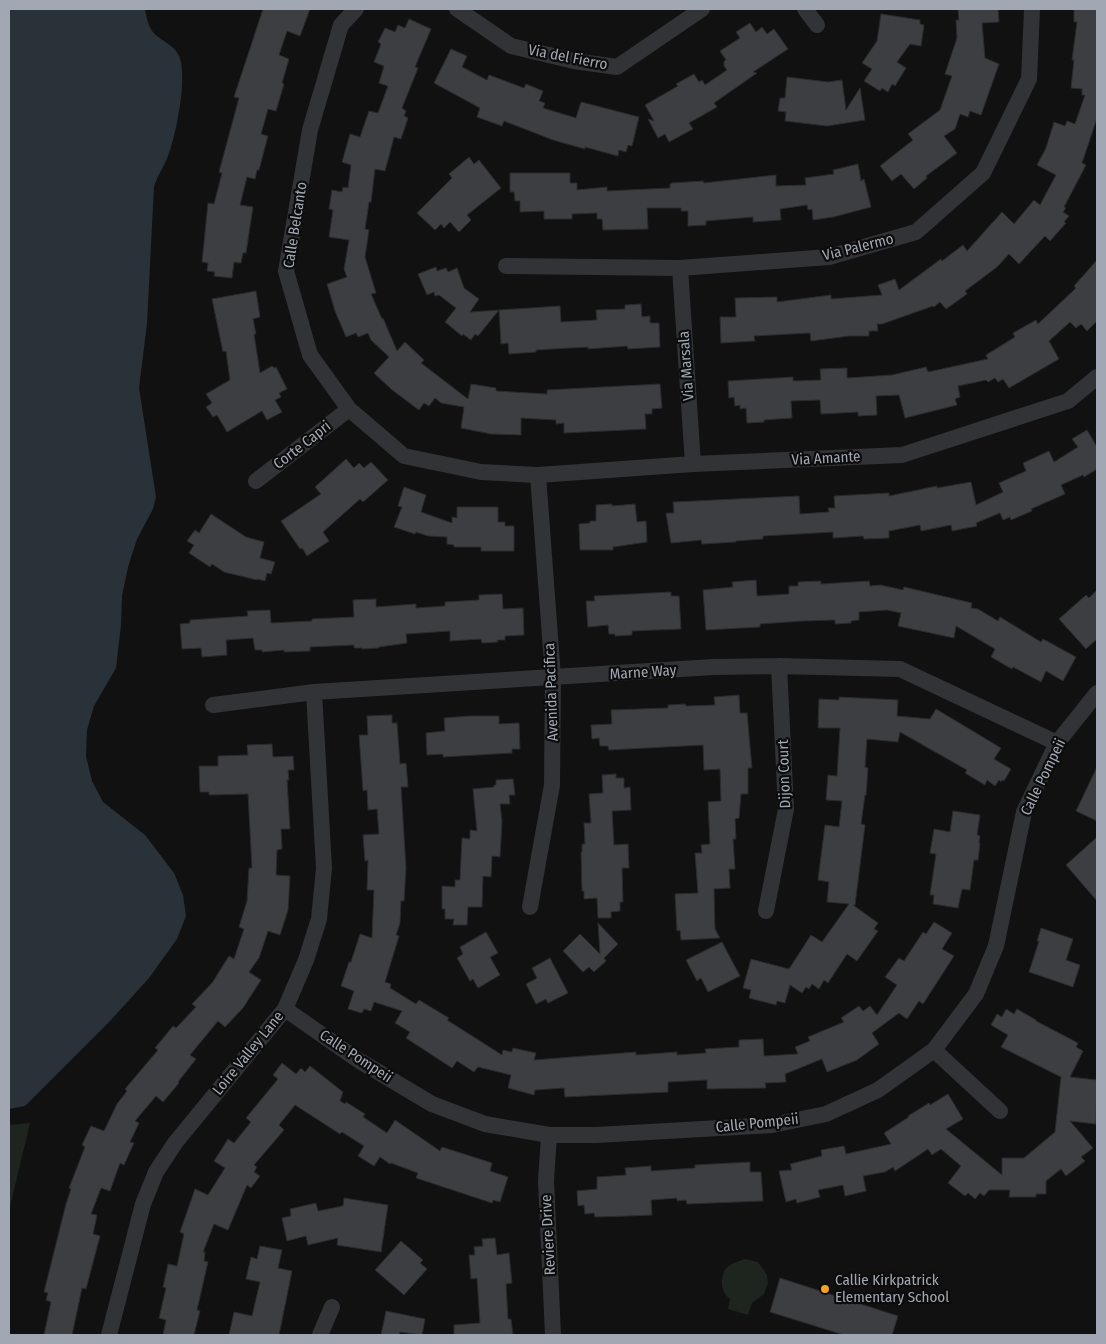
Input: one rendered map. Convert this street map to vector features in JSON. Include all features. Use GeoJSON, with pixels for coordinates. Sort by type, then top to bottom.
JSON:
{"type":"FeatureCollection","features":[{"type":"Feature","properties":{"kind":"street","name":"Calle Belcanto"},"geometry":{"type":"LineString","coordinates":[[356,9],[341,26],[310,130],[286,271],[310,355],[349,409],[404,456],[481,472],[538,475]]}},
{"type":"Feature","properties":{"kind":"street","name":"Via del Fierro"},"geometry":{"type":"LineString","coordinates":[[457,9],[511,46],[574,62],[617,67],[702,9]]}},
{"type":"Feature","properties":{"kind":"street"},"geometry":{"type":"LineString","coordinates":[[805,9],[817,25]]}},
{"type":"Feature","properties":{"kind":"street","name":"Via Palermo"},"geometry":{"type":"LineString","coordinates":[[506,266],[680,268],[829,257],[916,232],[983,173],[1028,79],[1032,9]]}},
{"type":"Feature","properties":{"kind":"street","name":"Via Marsala"},"geometry":{"type":"LineString","coordinates":[[680,268],[693,464]]}},
{"type":"Feature","properties":{"kind":"street","name":"Via Amante"},"geometry":{"type":"LineString","coordinates":[[538,475],[693,464],[902,455],[1068,401],[1097,377]]}},
{"type":"Feature","properties":{"kind":"street","name":"Corte Capri"},"geometry":{"type":"LineString","coordinates":[[256,481],[349,409]]}},
{"type":"Feature","properties":{"kind":"street","name":"Avenida Pacifica"},"geometry":{"type":"LineString","coordinates":[[530,907],[552,785],[552,678],[538,475]]}},
{"type":"Feature","properties":{"kind":"street","name":"Marne Way"},"geometry":{"type":"LineString","coordinates":[[213,705],[314,692],[713,667],[779,666],[900,669],[1057,743]]}},
{"type":"Feature","properties":{"kind":"street","name":"Dijon Court"},"geometry":{"type":"LineString","coordinates":[[766,911],[786,809],[779,666]]}},
{"type":"Feature","properties":{"kind":"street","name":"Loire Valley Lane"},"geometry":{"type":"LineString","coordinates":[[109,1335],[142,1204],[156,1172],[174,1143],[285,1009],[306,960],[319,919],[324,868],[314,692]]}},
{"type":"Feature","properties":{"kind":"street","name":"Calle Pompeii"},"geometry":{"type":"LineString","coordinates":[[285,1009],[358,1060],[432,1104],[485,1124],[550,1134],[596,1135],[772,1125],[826,1114],[878,1090],[934,1050],[976,994],[996,946],[1024,812],[1057,743],[1097,693]]}},
{"type":"Feature","properties":{"kind":"street"},"geometry":{"type":"LineString","coordinates":[[934,1050],[1000,1111]]}},
{"type":"Feature","properties":{"kind":"street","name":"Reviere Drive"},"geometry":{"type":"LineString","coordinates":[[550,1134],[546,1181],[553,1335]]}},
{"type":"Feature","properties":{"kind":"street"},"geometry":{"type":"LineString","coordinates":[[320,1335],[332,1307]]}},
{"type":"Feature","properties":{"kind":"shaded area"},"geometry":{"type":"Polygon","coordinates":[[[9,9],[145,9],[152,31],[175,50],[181,63],[182,89],[174,134],[168,156],[154,187],[147,323],[139,388],[156,497],[153,509],[137,539],[128,567],[122,596],[116,668],[94,706],[87,730],[86,756],[92,781],[103,802],[145,835],[174,873],[183,895],[186,916],[177,939],[149,978],[110,1021],[25,1106],[9,1109],[9,9]]]}},
{"type":"Feature","properties":{"kind":"shaded area"},"geometry":{"type":"Polygon","coordinates":[[[30,1123],[9,1211],[9,1125],[30,1123]]]}},
{"type":"Feature","properties":{"kind":"shaded area"},"geometry":{"type":"Polygon","coordinates":[[[745,1259],[758,1262],[767,1275],[768,1283],[764,1294],[752,1303],[748,1315],[728,1309],[730,1299],[726,1296],[722,1287],[722,1277],[726,1268],[745,1259]]]}},
{"type":"Feature","properties":{"kind":"building"},"geometry":{"type":"Polygon","coordinates":[[[263,9],[310,9],[300,36],[287,31],[279,55],[289,59],[282,83],[284,84],[276,111],[268,109],[261,134],[268,136],[259,170],[257,170],[255,179],[247,177],[240,205],[253,207],[246,253],[243,253],[241,263],[234,262],[232,278],[214,276],[215,272],[207,271],[208,263],[202,262],[208,203],[214,204],[222,173],[219,172],[239,98],[234,97],[263,9]]]}},
{"type":"Feature","properties":{"kind":"building"},"geometry":{"type":"Polygon","coordinates":[[[958,9],[998,9],[999,22],[982,23],[985,58],[999,64],[981,115],[970,111],[968,117],[960,114],[955,129],[944,136],[957,153],[926,176],[927,178],[914,189],[901,174],[892,181],[880,166],[913,140],[908,134],[940,110],[952,76],[945,74],[957,38],[956,20],[959,20],[958,9]]]}},
{"type":"Feature","properties":{"kind":"building"},"geometry":{"type":"Polygon","coordinates":[[[1074,9],[1097,9],[1097,118],[1082,163],[1086,165],[1064,207],[1066,208],[1063,212],[1069,216],[1064,222],[1066,223],[1050,241],[1045,236],[1019,264],[1009,254],[997,267],[965,291],[967,294],[946,309],[940,302],[934,307],[877,324],[878,331],[869,331],[869,336],[849,336],[811,341],[810,333],[754,336],[755,341],[721,343],[720,317],[736,317],[735,298],[777,297],[777,302],[831,295],[831,299],[882,295],[878,285],[895,279],[899,290],[963,245],[967,251],[1002,212],[1014,224],[1034,200],[1040,205],[1056,175],[1037,165],[1046,148],[1054,122],[1065,126],[1067,121],[1075,124],[1085,95],[1082,95],[1082,89],[1071,88],[1074,60],[1072,60],[1077,22],[1074,22],[1074,9]]]}},
{"type":"Feature","properties":{"kind":"building"},"geometry":{"type":"Polygon","coordinates":[[[881,14],[920,20],[920,24],[924,25],[921,46],[910,44],[897,62],[906,68],[895,86],[892,84],[888,92],[882,88],[880,91],[864,81],[872,69],[862,63],[877,41],[881,14]]]}},
{"type":"Feature","properties":{"kind":"building"},"geometry":{"type":"Polygon","coordinates":[[[409,19],[431,29],[415,67],[418,68],[402,108],[406,111],[404,116],[408,118],[401,139],[394,137],[385,171],[375,169],[365,229],[369,230],[365,257],[376,293],[371,294],[397,351],[405,342],[424,360],[421,363],[468,399],[471,384],[496,388],[496,391],[547,394],[547,390],[660,384],[662,408],[652,409],[652,414],[645,414],[646,429],[564,433],[564,423],[556,424],[556,420],[521,418],[521,435],[491,434],[461,428],[464,407],[441,403],[435,398],[429,406],[424,403],[419,410],[391,389],[374,373],[389,357],[371,340],[368,333],[358,337],[356,333],[346,337],[335,311],[327,284],[347,277],[344,269],[349,240],[329,237],[333,210],[329,209],[332,190],[342,192],[343,187],[348,188],[351,165],[342,162],[350,134],[360,137],[369,111],[378,113],[388,86],[379,83],[384,66],[374,62],[381,44],[378,42],[385,28],[395,32],[398,25],[405,28],[409,19]]]}},
{"type":"Feature","properties":{"kind":"building"},"geometry":{"type":"Polygon","coordinates":[[[750,23],[756,32],[762,27],[767,34],[774,29],[788,49],[753,72],[757,73],[714,103],[717,107],[689,123],[693,129],[669,142],[665,134],[658,138],[648,119],[654,121],[645,105],[678,86],[676,84],[694,74],[699,82],[702,80],[705,85],[727,70],[724,66],[724,61],[726,60],[720,51],[740,38],[736,32],[750,23]]]}},
{"type":"Feature","properties":{"kind":"building"},"geometry":{"type":"Polygon","coordinates":[[[451,49],[467,56],[462,67],[487,80],[489,75],[524,88],[526,84],[543,91],[539,101],[545,103],[543,108],[576,118],[581,102],[639,117],[632,146],[628,145],[626,152],[619,150],[618,156],[553,140],[504,121],[502,126],[477,117],[480,108],[434,83],[451,49]]]}},
{"type":"Feature","properties":{"kind":"building"},"geometry":{"type":"Polygon","coordinates":[[[787,77],[828,82],[842,80],[846,110],[860,88],[865,120],[827,126],[785,121],[786,112],[778,111],[780,98],[785,98],[787,77]]]}},
{"type":"Feature","properties":{"kind":"building"},"geometry":{"type":"Polygon","coordinates":[[[469,157],[474,164],[479,160],[501,188],[467,215],[471,220],[459,232],[450,222],[444,228],[441,224],[435,230],[417,213],[452,178],[449,174],[469,157]]]}},
{"type":"Feature","properties":{"kind":"building"},"geometry":{"type":"Polygon","coordinates":[[[858,164],[861,181],[864,179],[871,207],[813,220],[812,209],[808,210],[807,205],[780,209],[781,220],[753,222],[753,217],[706,221],[706,225],[688,226],[688,211],[681,211],[681,208],[647,208],[648,229],[603,230],[602,219],[597,219],[597,213],[572,214],[572,219],[544,219],[544,211],[520,212],[520,201],[515,201],[514,192],[510,192],[510,173],[570,173],[570,183],[577,183],[577,190],[607,187],[607,191],[670,188],[672,183],[703,181],[704,183],[776,175],[776,186],[806,185],[805,178],[834,174],[833,170],[858,164]]]}},
{"type":"Feature","properties":{"kind":"building"},"geometry":{"type":"Polygon","coordinates":[[[1097,260],[1097,321],[1087,331],[1081,324],[1076,328],[1070,322],[1049,341],[1059,359],[1009,388],[1003,379],[998,382],[995,378],[988,382],[986,380],[958,386],[960,397],[955,399],[957,405],[905,418],[899,395],[876,396],[877,415],[858,416],[858,412],[821,414],[820,400],[791,401],[792,418],[747,423],[746,408],[740,409],[740,405],[735,406],[734,397],[729,398],[728,381],[793,377],[793,381],[821,380],[820,369],[847,368],[847,378],[892,375],[926,367],[928,372],[988,359],[986,355],[1015,337],[1013,333],[1036,320],[1038,324],[1076,288],[1074,286],[1097,260]]]}},
{"type":"Feature","properties":{"kind":"building"},"geometry":{"type":"Polygon","coordinates":[[[436,267],[437,271],[446,268],[448,272],[457,268],[464,288],[479,299],[470,312],[499,310],[478,336],[475,334],[471,340],[463,334],[462,336],[445,322],[456,308],[439,295],[435,296],[434,292],[427,295],[418,274],[436,267]]]}},
{"type":"Feature","properties":{"kind":"building"},"geometry":{"type":"Polygon","coordinates":[[[256,291],[260,317],[253,319],[260,373],[272,366],[276,367],[287,389],[279,393],[281,397],[275,400],[282,412],[267,420],[262,411],[227,432],[217,415],[213,417],[206,407],[212,403],[206,394],[230,380],[226,351],[223,352],[212,299],[256,291]]]}},
{"type":"Feature","properties":{"kind":"building"},"geometry":{"type":"Polygon","coordinates":[[[641,304],[642,317],[650,316],[650,323],[659,323],[660,347],[628,349],[627,346],[588,349],[588,347],[536,350],[536,352],[509,354],[508,343],[501,344],[499,310],[560,306],[561,322],[597,320],[596,310],[625,309],[625,305],[641,304]]]}},
{"type":"Feature","properties":{"kind":"building"},"geometry":{"type":"Polygon","coordinates":[[[1087,430],[1097,447],[1097,469],[1084,477],[1083,475],[1061,485],[1065,494],[1011,520],[1010,517],[1003,520],[1000,513],[976,523],[977,526],[952,531],[951,525],[921,531],[920,525],[889,531],[889,538],[864,539],[863,536],[833,538],[833,532],[763,536],[763,539],[736,542],[702,544],[701,540],[671,543],[666,513],[674,513],[673,502],[799,496],[800,514],[829,512],[828,508],[835,508],[834,496],[889,493],[889,496],[937,486],[937,488],[971,482],[976,505],[1003,492],[999,483],[1026,471],[1023,463],[1049,451],[1054,462],[1078,447],[1072,439],[1087,430]]]}},
{"type":"Feature","properties":{"kind":"building"},"geometry":{"type":"Polygon","coordinates":[[[346,459],[354,468],[359,463],[364,468],[371,462],[388,480],[363,502],[360,499],[323,532],[329,541],[307,556],[281,521],[321,494],[315,487],[346,459]]]}},
{"type":"Feature","properties":{"kind":"building"},"geometry":{"type":"Polygon","coordinates":[[[404,487],[426,495],[421,512],[452,523],[452,517],[457,518],[457,507],[498,507],[498,522],[505,522],[505,526],[514,526],[514,551],[481,551],[481,547],[454,547],[454,545],[447,544],[447,537],[428,536],[416,532],[415,534],[394,527],[402,507],[398,506],[404,487]]]}},
{"type":"Feature","properties":{"kind":"building"},"geometry":{"type":"Polygon","coordinates":[[[612,504],[612,506],[635,504],[637,522],[646,521],[647,542],[613,547],[613,550],[580,550],[579,524],[596,521],[596,505],[612,504]]]}},
{"type":"Feature","properties":{"kind":"building"},"geometry":{"type":"Polygon","coordinates":[[[211,514],[246,537],[264,542],[260,558],[275,562],[271,574],[267,573],[265,581],[224,572],[212,564],[210,567],[189,553],[194,545],[187,541],[195,530],[199,533],[211,514]]]}},
{"type":"Feature","properties":{"kind":"building"},"geometry":{"type":"Polygon","coordinates":[[[756,580],[757,596],[789,594],[789,586],[798,586],[798,582],[821,581],[821,584],[869,581],[870,586],[880,585],[903,590],[904,587],[972,603],[971,608],[978,609],[998,621],[1000,617],[1041,642],[1043,639],[1076,657],[1063,681],[1046,671],[1041,682],[991,657],[995,649],[956,626],[954,638],[898,626],[901,613],[887,610],[859,612],[859,620],[851,621],[851,623],[835,624],[835,620],[803,621],[760,624],[760,627],[706,630],[703,590],[733,587],[732,582],[756,580]]]}},
{"type":"Feature","properties":{"kind":"building"},"geometry":{"type":"Polygon","coordinates":[[[1097,590],[1097,639],[1086,649],[1059,619],[1086,595],[1089,598],[1097,590]]]}},
{"type":"Feature","properties":{"kind":"building"},"geometry":{"type":"Polygon","coordinates":[[[671,592],[671,596],[679,596],[681,629],[632,631],[632,635],[615,636],[615,634],[609,634],[608,625],[588,627],[586,601],[595,601],[594,596],[671,592]]]}},
{"type":"Feature","properties":{"kind":"building"},"geometry":{"type":"Polygon","coordinates":[[[502,594],[503,609],[523,608],[524,635],[505,636],[505,640],[497,640],[498,642],[482,643],[481,639],[450,641],[450,631],[406,634],[407,643],[379,648],[362,649],[354,648],[354,645],[310,647],[310,651],[284,652],[284,650],[262,652],[262,650],[255,650],[253,638],[226,640],[227,655],[202,657],[201,648],[182,649],[180,624],[190,623],[190,620],[248,616],[247,611],[270,610],[271,623],[312,621],[312,619],[354,617],[353,600],[376,599],[376,607],[416,604],[416,608],[445,606],[445,602],[479,600],[479,595],[502,594]]]}},
{"type":"Feature","properties":{"kind":"building"},"geometry":{"type":"Polygon","coordinates":[[[739,695],[740,713],[747,713],[752,768],[748,768],[748,794],[741,794],[739,818],[735,819],[736,839],[733,839],[735,869],[729,869],[730,888],[714,889],[715,929],[720,938],[681,940],[680,930],[677,931],[675,894],[698,893],[695,853],[702,853],[701,845],[710,844],[708,802],[721,801],[720,769],[704,770],[703,745],[609,750],[608,746],[600,746],[599,738],[592,739],[591,725],[612,724],[611,710],[668,708],[668,705],[685,704],[686,706],[715,705],[714,697],[739,695]]]}},
{"type":"Feature","properties":{"kind":"building"},"geometry":{"type":"Polygon","coordinates":[[[839,697],[898,700],[897,716],[930,719],[936,709],[1001,748],[994,759],[1011,769],[1004,781],[1002,780],[1001,782],[999,780],[995,786],[987,780],[985,785],[965,773],[967,770],[900,732],[898,742],[867,739],[865,767],[868,768],[861,824],[865,825],[855,905],[853,905],[878,923],[874,929],[878,931],[857,961],[847,954],[828,983],[824,980],[819,989],[812,984],[809,989],[806,987],[802,993],[790,985],[785,1003],[777,1001],[776,1005],[749,998],[751,990],[743,988],[751,959],[789,969],[811,935],[822,942],[849,904],[827,902],[829,882],[818,880],[825,825],[839,827],[842,801],[826,800],[828,775],[837,776],[840,728],[818,728],[819,699],[839,700],[839,697]]]}},
{"type":"Feature","properties":{"kind":"building"},"geometry":{"type":"Polygon","coordinates":[[[392,715],[392,723],[397,723],[400,764],[406,763],[408,787],[401,787],[406,868],[404,901],[401,901],[400,923],[396,935],[399,936],[385,982],[391,984],[390,988],[416,1004],[419,1000],[449,1018],[447,1020],[502,1055],[503,1050],[512,1052],[513,1048],[536,1053],[534,1060],[636,1052],[636,1055],[677,1052],[677,1055],[706,1053],[705,1049],[739,1047],[739,1040],[763,1039],[764,1056],[798,1054],[795,1047],[810,1041],[808,1037],[844,1022],[841,1018],[859,1006],[863,1011],[870,1006],[877,1015],[897,985],[885,977],[899,958],[904,961],[923,932],[926,934],[934,922],[952,933],[942,949],[954,956],[923,1004],[919,1001],[907,1019],[899,1013],[872,1033],[879,1044],[857,1060],[827,1072],[822,1059],[785,1074],[786,1082],[765,1083],[766,1088],[707,1089],[707,1080],[668,1082],[668,1092],[565,1097],[564,1088],[535,1090],[534,1095],[508,1088],[511,1075],[478,1067],[474,1072],[457,1061],[452,1068],[406,1038],[410,1032],[395,1023],[402,1011],[374,1002],[371,1011],[364,1009],[362,1013],[348,1009],[354,991],[341,986],[360,934],[372,938],[374,890],[367,890],[368,860],[365,861],[363,835],[379,834],[377,809],[368,810],[367,790],[363,791],[359,735],[368,735],[367,716],[392,715]]]}},
{"type":"Feature","properties":{"kind":"building"},"geometry":{"type":"Polygon","coordinates":[[[499,716],[499,724],[519,723],[520,749],[512,749],[512,753],[443,757],[443,754],[427,755],[426,733],[445,731],[444,718],[499,716]]]}},
{"type":"Feature","properties":{"kind":"building"},"geometry":{"type":"Polygon","coordinates":[[[272,744],[273,757],[293,756],[294,770],[288,770],[289,780],[287,780],[290,829],[281,829],[282,849],[277,850],[276,875],[290,876],[288,910],[280,935],[268,931],[259,958],[249,972],[261,980],[243,1008],[225,1027],[218,1021],[190,1055],[196,1059],[179,1083],[163,1102],[156,1096],[135,1121],[139,1123],[130,1142],[134,1143],[124,1165],[120,1163],[110,1191],[101,1188],[91,1214],[97,1215],[93,1234],[100,1236],[86,1289],[82,1288],[72,1335],[44,1335],[51,1302],[46,1300],[48,1293],[44,1292],[71,1189],[69,1188],[85,1147],[82,1145],[91,1126],[104,1131],[117,1104],[127,1091],[125,1089],[158,1050],[155,1048],[173,1026],[176,1028],[196,1007],[192,1004],[212,983],[229,956],[234,959],[244,929],[239,927],[247,901],[249,868],[252,868],[248,794],[209,795],[209,792],[200,792],[199,766],[218,766],[218,756],[248,755],[247,745],[272,744]]]}},
{"type":"Feature","properties":{"kind":"building"},"geometry":{"type":"Polygon","coordinates":[[[1097,767],[1097,821],[1076,811],[1097,767]]]}},
{"type":"Feature","properties":{"kind":"building"},"geometry":{"type":"Polygon","coordinates":[[[616,774],[616,778],[624,778],[624,788],[630,787],[631,810],[612,811],[614,845],[628,844],[629,868],[622,868],[623,902],[620,902],[620,911],[611,912],[611,918],[598,918],[597,898],[584,899],[584,891],[582,891],[581,852],[582,844],[585,844],[584,823],[591,823],[589,794],[603,793],[602,775],[616,774]]]}},
{"type":"Feature","properties":{"kind":"building"},"geometry":{"type":"Polygon","coordinates":[[[513,779],[515,795],[509,795],[510,804],[500,804],[502,821],[500,857],[492,856],[491,877],[483,876],[482,907],[468,907],[467,925],[453,925],[454,919],[445,919],[445,909],[442,909],[442,886],[455,887],[455,880],[460,880],[462,838],[470,839],[470,830],[477,831],[473,789],[494,787],[496,780],[513,779]]]}},
{"type":"Feature","properties":{"kind":"building"},"geometry":{"type":"Polygon","coordinates":[[[953,811],[980,815],[977,835],[980,836],[978,860],[974,860],[970,890],[962,889],[958,908],[933,904],[934,895],[930,895],[936,854],[930,853],[934,829],[950,832],[953,811]]]}},
{"type":"Feature","properties":{"kind":"building"},"geometry":{"type":"Polygon","coordinates":[[[1097,837],[1097,901],[1066,865],[1097,837]]]}},
{"type":"Feature","properties":{"kind":"building"},"geometry":{"type":"Polygon","coordinates":[[[598,923],[618,944],[604,958],[606,961],[594,972],[589,967],[583,972],[563,951],[580,934],[600,954],[598,923]]]}},
{"type":"Feature","properties":{"kind":"building"},"geometry":{"type":"Polygon","coordinates":[[[1041,928],[1073,939],[1066,960],[1080,965],[1073,987],[1029,972],[1041,928]]]}},
{"type":"Feature","properties":{"kind":"building"},"geometry":{"type":"Polygon","coordinates":[[[486,932],[498,953],[490,957],[500,975],[478,988],[473,979],[470,981],[457,958],[463,954],[460,947],[486,932]]]}},
{"type":"Feature","properties":{"kind":"building"},"geometry":{"type":"Polygon","coordinates":[[[722,942],[740,976],[708,992],[701,978],[697,981],[686,960],[722,942]]]}},
{"type":"Feature","properties":{"kind":"building"},"geometry":{"type":"Polygon","coordinates":[[[550,958],[568,993],[548,1003],[546,999],[536,1004],[526,984],[537,978],[532,968],[550,958]]]}},
{"type":"Feature","properties":{"kind":"building"},"geometry":{"type":"Polygon","coordinates":[[[1006,1009],[1014,1014],[1017,1009],[1078,1043],[1076,1047],[1083,1051],[1070,1077],[1097,1080],[1096,1124],[1070,1121],[1093,1148],[1081,1157],[1085,1161],[1066,1176],[1061,1169],[1046,1181],[1046,1194],[1036,1194],[1036,1197],[1009,1197],[1010,1190],[989,1190],[984,1196],[980,1193],[975,1199],[968,1193],[965,1196],[948,1183],[961,1166],[941,1149],[932,1155],[928,1149],[895,1171],[893,1167],[885,1172],[863,1176],[866,1191],[845,1196],[843,1185],[818,1190],[820,1197],[797,1203],[796,1199],[786,1202],[779,1171],[792,1170],[790,1164],[822,1156],[821,1150],[844,1146],[846,1154],[891,1144],[884,1133],[929,1103],[930,1105],[948,1094],[963,1119],[946,1129],[1002,1175],[1002,1158],[1024,1158],[1055,1132],[1061,1077],[1001,1047],[1008,1035],[991,1025],[997,1014],[1002,1017],[1006,1009]]]}},
{"type":"Feature","properties":{"kind":"building"},"geometry":{"type":"Polygon","coordinates":[[[282,1063],[296,1074],[301,1068],[305,1072],[310,1066],[343,1092],[340,1101],[345,1104],[346,1102],[365,1114],[363,1117],[387,1133],[395,1120],[440,1151],[442,1147],[492,1163],[490,1171],[508,1177],[500,1202],[493,1200],[492,1203],[416,1178],[418,1173],[390,1164],[380,1157],[374,1166],[358,1156],[364,1146],[342,1132],[340,1134],[295,1105],[279,1125],[284,1130],[254,1165],[257,1167],[254,1172],[260,1176],[251,1188],[247,1185],[228,1230],[214,1224],[203,1252],[205,1252],[204,1261],[208,1262],[197,1310],[200,1311],[194,1335],[163,1335],[166,1320],[159,1318],[166,1288],[163,1287],[168,1264],[177,1266],[184,1234],[180,1232],[195,1189],[208,1195],[225,1168],[214,1161],[228,1139],[234,1143],[251,1122],[246,1118],[278,1079],[273,1075],[282,1063]]]}},
{"type":"Feature","properties":{"kind":"building"},"geometry":{"type":"Polygon","coordinates":[[[750,1162],[750,1172],[761,1172],[763,1201],[687,1204],[686,1200],[677,1201],[677,1198],[651,1200],[652,1215],[595,1217],[594,1213],[585,1214],[584,1205],[578,1206],[577,1191],[597,1189],[597,1177],[626,1175],[625,1168],[651,1166],[651,1171],[695,1168],[695,1165],[750,1162]]]}},
{"type":"Feature","properties":{"kind":"building"},"geometry":{"type":"Polygon","coordinates":[[[344,1198],[388,1205],[381,1252],[337,1245],[338,1238],[308,1245],[306,1236],[287,1241],[282,1218],[291,1216],[290,1209],[316,1203],[318,1211],[343,1206],[344,1198]]]}},
{"type":"Feature","properties":{"kind":"building"},"geometry":{"type":"Polygon","coordinates":[[[495,1238],[497,1255],[509,1253],[512,1283],[506,1284],[508,1319],[511,1319],[513,1335],[454,1335],[454,1325],[480,1323],[477,1278],[471,1279],[469,1255],[475,1255],[474,1247],[483,1246],[482,1239],[495,1238]]]}},
{"type":"Feature","properties":{"kind":"building"},"geometry":{"type":"Polygon","coordinates":[[[401,1241],[423,1260],[420,1263],[427,1269],[404,1295],[375,1270],[401,1241]]]}},
{"type":"Feature","properties":{"kind":"building"},"geometry":{"type":"Polygon","coordinates":[[[260,1246],[282,1250],[278,1268],[292,1271],[279,1335],[229,1335],[234,1312],[252,1316],[260,1282],[246,1279],[251,1257],[257,1259],[260,1246]]]}},
{"type":"Feature","properties":{"kind":"building"},"geometry":{"type":"Polygon","coordinates":[[[780,1278],[898,1316],[892,1335],[844,1335],[770,1312],[780,1278]]]}},
{"type":"Feature","properties":{"kind":"building"},"geometry":{"type":"Polygon","coordinates":[[[386,1311],[425,1319],[422,1335],[400,1332],[399,1335],[381,1335],[386,1311]]]}},
{"type":"Feature","properties":{"kind":"place","name":"Callie Kirkpatrick Elementary School"},"geometry":{"type":"Point","coordinates":[825,1289]}}]}
